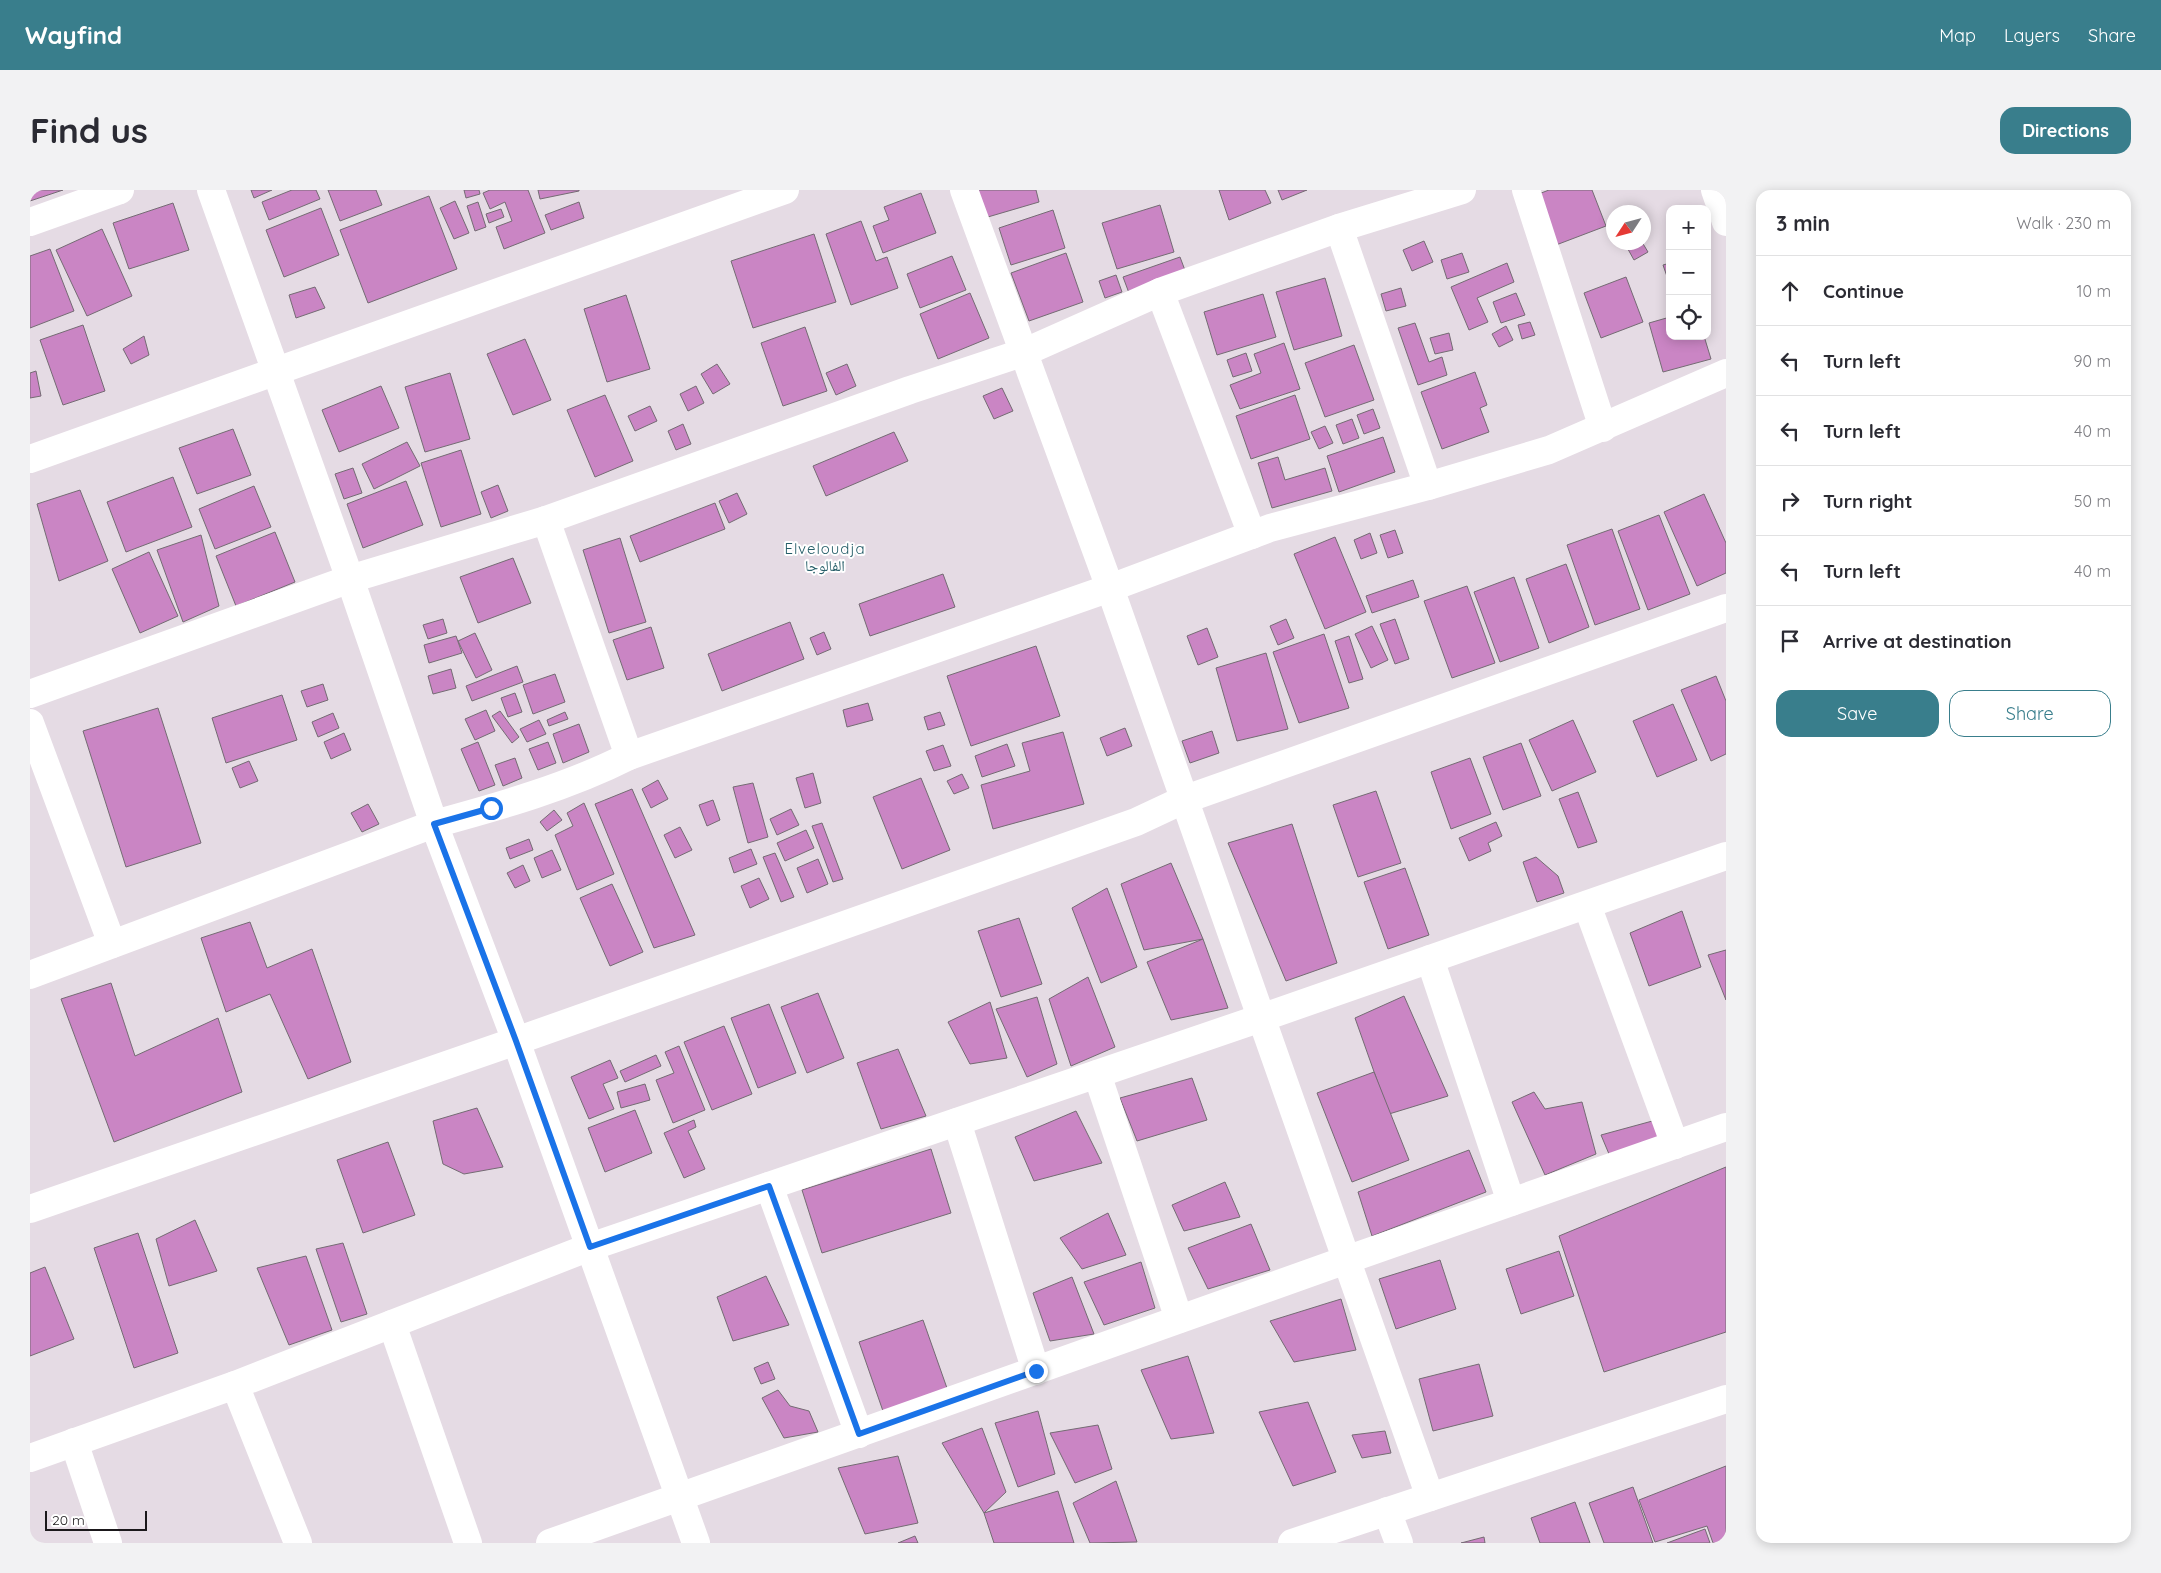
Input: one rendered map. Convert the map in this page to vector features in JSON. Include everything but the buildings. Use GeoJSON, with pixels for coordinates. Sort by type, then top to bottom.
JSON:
{"type":"FeatureCollection","features":[{"type":"Feature","properties":{"kind":"street"},"geometry":{"type":"LineString","coordinates":[[30,222],[120,190]]}},
{"type":"Feature","properties":{"kind":"street"},"geometry":{"type":"LineString","coordinates":[[211,190],[350,579],[434,824],[516,1041],[696,1543]]}},
{"type":"Feature","properties":{"kind":"street"},"geometry":{"type":"LineString","coordinates":[[30,459],[276,373],[785,190]]}},
{"type":"Feature","properties":{"kind":"street"},"geometry":{"type":"LineString","coordinates":[[964,190],[1110,588],[1183,800],[1430,1497]]}},
{"type":"Feature","properties":{"kind":"street"},"geometry":{"type":"LineString","coordinates":[[30,694],[350,579],[546,520],[910,390],[1024,352],[1160,292],[1339,228],[1462,190]]}},
{"type":"Feature","properties":{"kind":"street"},"geometry":{"type":"LineString","coordinates":[[1526,190],[1603,428]]}},
{"type":"Feature","properties":{"kind":"street"},"geometry":{"type":"LineString","coordinates":[[1714,190],[1726,222]]}},
{"type":"Feature","properties":{"kind":"street"},"geometry":{"type":"LineString","coordinates":[[1339,228],[1428,486]]}},
{"type":"Feature","properties":{"kind":"street"},"geometry":{"type":"LineString","coordinates":[[1160,292],[1252,535]]}},
{"type":"Feature","properties":{"kind":"street"},"geometry":{"type":"LineString","coordinates":[[30,975],[434,824],[491,808],[595,774],[629,756],[1110,588],[1270,528],[1428,486],[1549,450],[1726,373]]}},
{"type":"Feature","properties":{"kind":"street"},"geometry":{"type":"LineString","coordinates":[[546,520],[629,756]]}},
{"type":"Feature","properties":{"kind":"street"},"geometry":{"type":"LineString","coordinates":[[30,1209],[516,1041],[1136,822],[1183,800],[1726,608]]}},
{"type":"Feature","properties":{"kind":"street"},"geometry":{"type":"LineString","coordinates":[[30,723],[112,944]]}},
{"type":"Feature","properties":{"kind":"street"},"geometry":{"type":"LineString","coordinates":[[30,1458],[235,1385],[590,1247],[1261,1018],[1726,856]]}},
{"type":"Feature","properties":{"kind":"street"},"geometry":{"type":"LineString","coordinates":[[1587,905],[1676,1145]]}},
{"type":"Feature","properties":{"kind":"street"},"geometry":{"type":"LineString","coordinates":[[1430,959],[1511,1202]]}},
{"type":"Feature","properties":{"kind":"street"},"geometry":{"type":"LineString","coordinates":[[1097,1074],[1179,1320]]}},
{"type":"Feature","properties":{"kind":"street"},"geometry":{"type":"LineString","coordinates":[[956,1122],[1036,1371]]}},
{"type":"Feature","properties":{"kind":"street"},"geometry":{"type":"LineString","coordinates":[[550,1543],[1726,1127]]}},
{"type":"Feature","properties":{"kind":"street"},"geometry":{"type":"LineString","coordinates":[[769,1186],[859,1434]]}},
{"type":"Feature","properties":{"kind":"street"},"geometry":{"type":"LineString","coordinates":[[392,1324],[468,1543]]}},
{"type":"Feature","properties":{"kind":"street"},"geometry":{"type":"LineString","coordinates":[[235,1385],[298,1543]]}},
{"type":"Feature","properties":{"kind":"street"},"geometry":{"type":"LineString","coordinates":[[1292,1543],[1726,1399]]}},
{"type":"Feature","properties":{"kind":"street"},"geometry":{"type":"LineString","coordinates":[[74,1442],[108,1543]]}},
{"type":"Feature","properties":{"kind":"street"},"geometry":{"type":"LineString","coordinates":[[1387,1511],[1399,1543]]}},
{"type":"Feature","properties":{"kind":"district","name":"Elveloudja الفالوجا"},"geometry":{"type":"Point","coordinates":[825,558]}},
{"type":"Feature","properties":{"kind":"route"},"geometry":{"type":"LineString","coordinates":[[491,808],[434,824],[516,1041],[590,1247],[769,1186],[859,1434],[1036,1371]]}}]}
